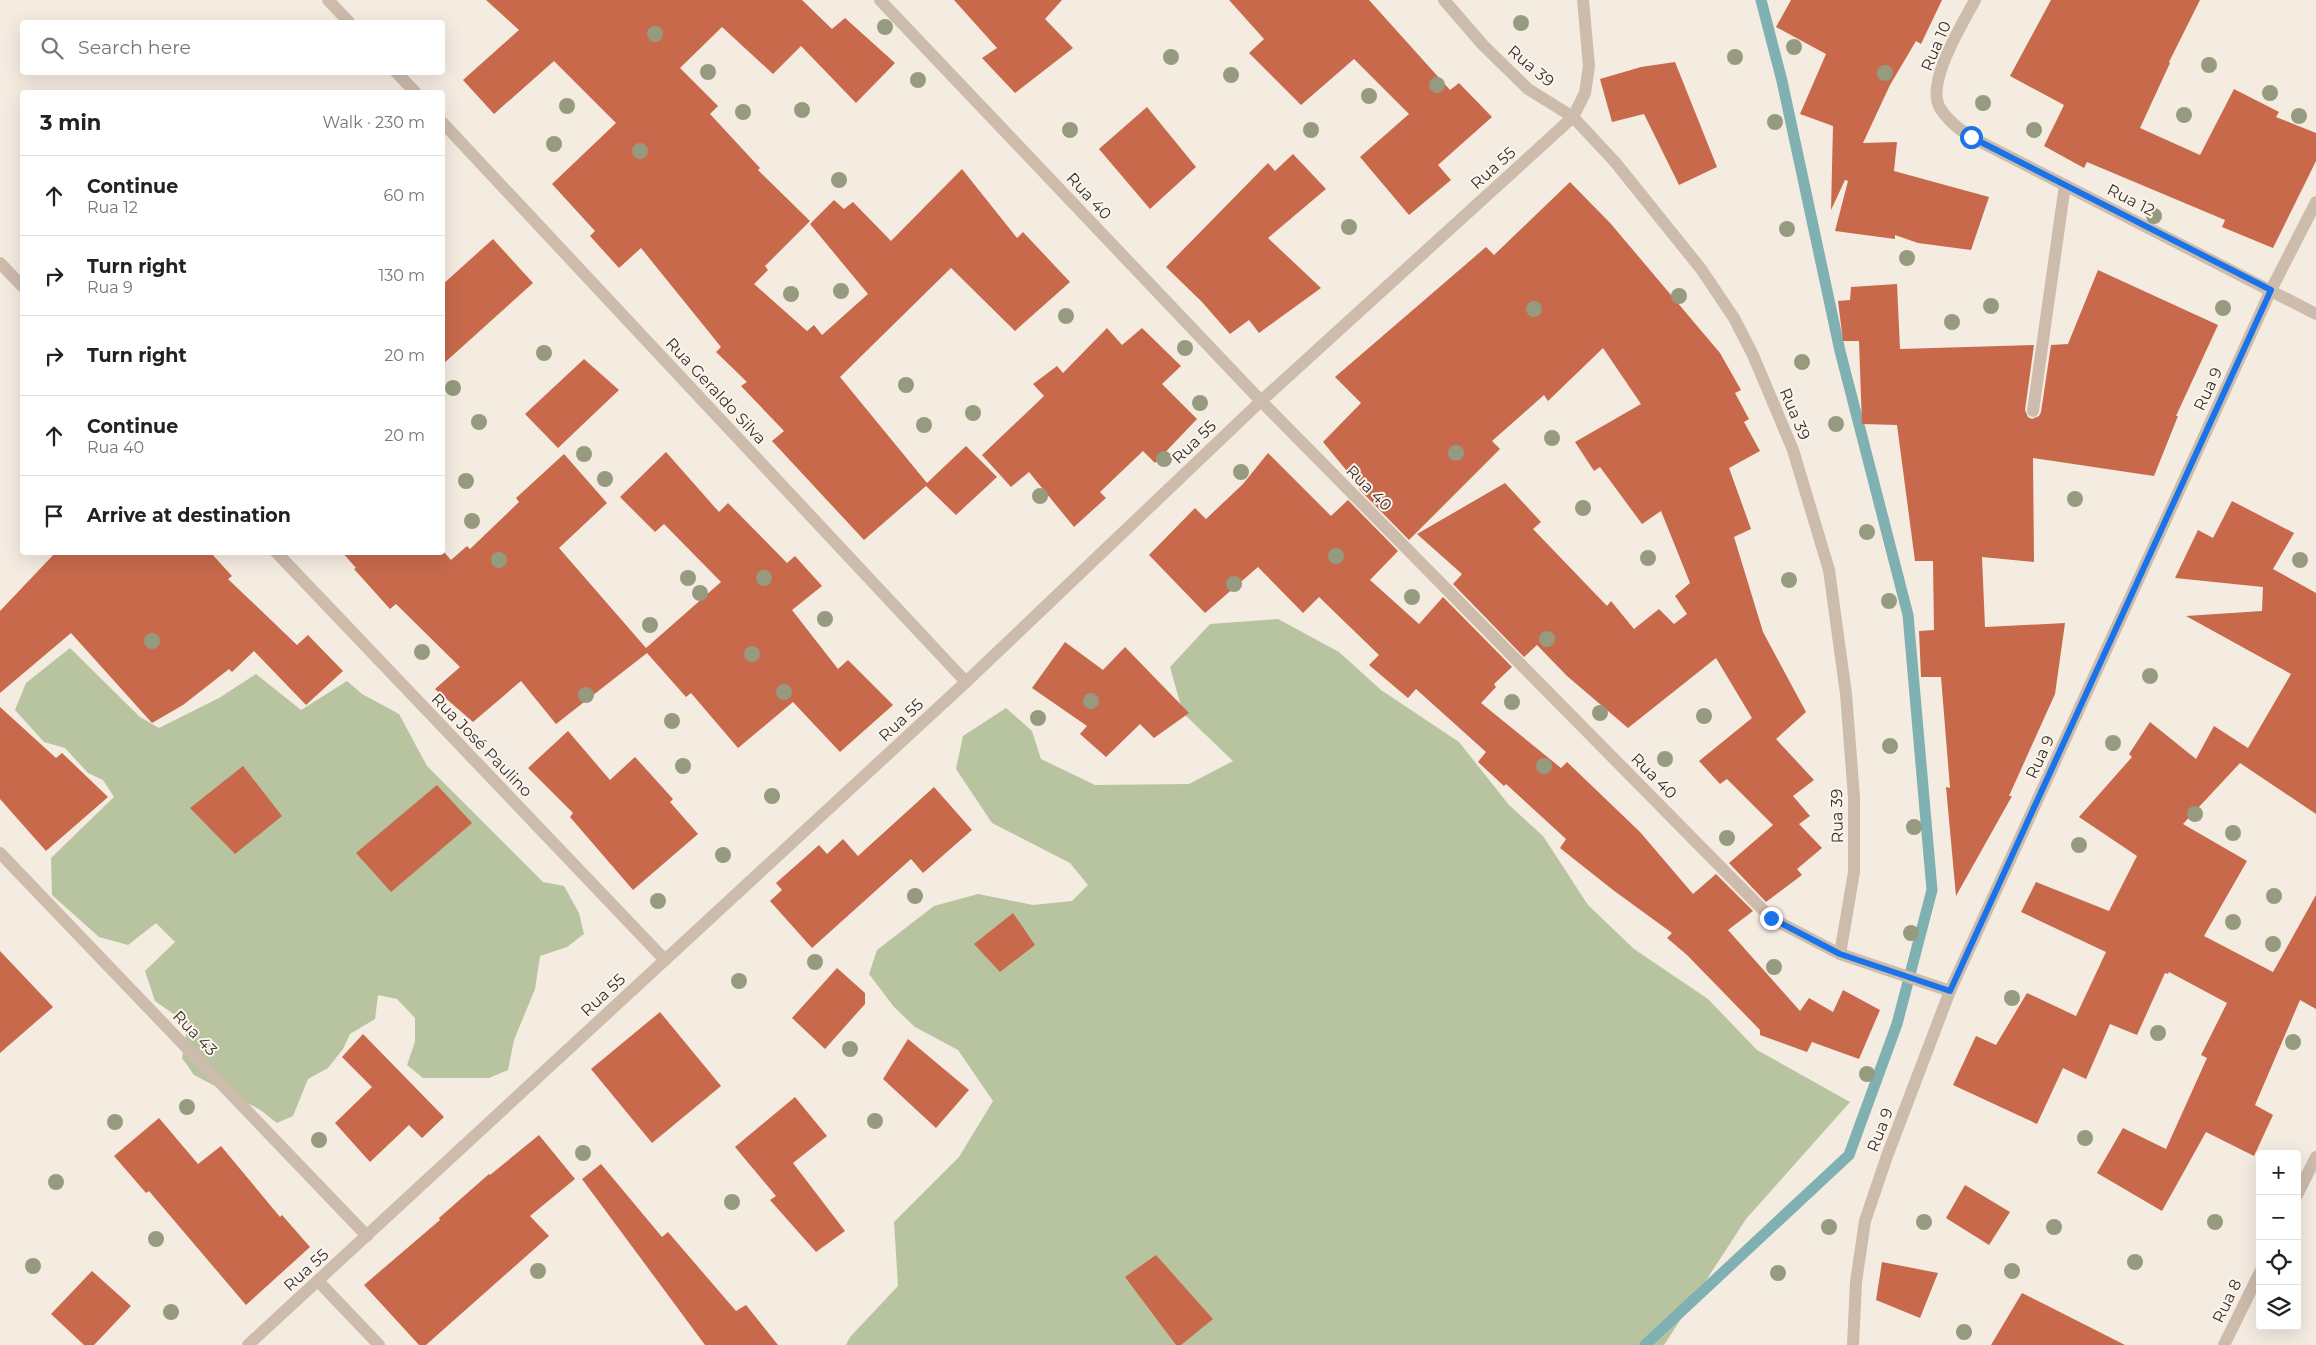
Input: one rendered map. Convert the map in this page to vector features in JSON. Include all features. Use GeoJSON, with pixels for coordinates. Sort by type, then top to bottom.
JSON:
{"type":"FeatureCollection","features":[{"type":"Feature","properties":{"kind":"street"},"geometry":{"type":"LineString","coordinates":[[328,0],[347,20]]}},
{"type":"Feature","properties":{"kind":"street","name":"Rua 40"},"geometry":{"type":"LineString","coordinates":[[880,0],[1261,401],[1771,918],[1840,954],[1950,991]]}},
{"type":"Feature","properties":{"kind":"street","name":"Rua 39"},"geometry":{"type":"LineString","coordinates":[[1444,0],[1483,45],[1528,88],[1573,117],[1615,162],[1701,269],[1734,318],[1793,450],[1829,570],[1846,694],[1854,798],[1854,872],[1840,954]]}},
{"type":"Feature","properties":{"kind":"street"},"geometry":{"type":"LineString","coordinates":[[1573,117],[1585,93],[1589,66],[1583,0]]}},
{"type":"Feature","properties":{"kind":"street","name":"Rua 10"},"geometry":{"type":"LineString","coordinates":[[1939,107],[1936,90],[1944,62],[1975,0]]}},
{"type":"Feature","properties":{"kind":"street"},"geometry":{"type":"LineString","coordinates":[[399,75],[412,90]]}},
{"type":"Feature","properties":{"kind":"street","name":"Rua 12"},"geometry":{"type":"LineString","coordinates":[[1939,107],[1955,126],[1971,137],[2316,314]]}},
{"type":"Feature","properties":{"kind":"street","name":"Rua 55"},"geometry":{"type":"LineString","coordinates":[[248,1345],[966,682],[1261,401],[1573,117]]}},
{"type":"Feature","properties":{"kind":"street","name":"Rua Geraldo Silva"},"geometry":{"type":"LineString","coordinates":[[445,125],[966,682]]}},
{"type":"Feature","properties":{"kind":"street"},"geometry":{"type":"LineString","coordinates":[[2033,411],[2065,185]]}},
{"type":"Feature","properties":{"kind":"street","name":"Rua 9"},"geometry":{"type":"LineString","coordinates":[[1853,1345],[1856,1282],[1865,1221],[1887,1156],[1950,991],[2271,290],[2316,202]]}},
{"type":"Feature","properties":{"kind":"street"},"geometry":{"type":"LineString","coordinates":[[0,263],[20,284]]}},
{"type":"Feature","properties":{"kind":"street","name":"Rua José Paulino"},"geometry":{"type":"LineString","coordinates":[[279,555],[665,960]]}},
{"type":"Feature","properties":{"kind":"street","name":"Rua 43"},"geometry":{"type":"LineString","coordinates":[[0,853],[367,1236]]}},
{"type":"Feature","properties":{"kind":"street"},"geometry":{"type":"LineString","coordinates":[[2297,1195],[2316,1157]]}},
{"type":"Feature","properties":{"kind":"street","name":"Rua 8"},"geometry":{"type":"LineString","coordinates":[[2224,1345],[2256,1280]]}},
{"type":"Feature","properties":{"kind":"street"},"geometry":{"type":"LineString","coordinates":[[318,1281],[379,1345]]}},
{"type":"Feature","properties":{"kind":"green space"},"geometry":{"type":"Polygon","coordinates":[[[1278,619],[1339,652],[1381,690],[1459,742],[1509,805],[1543,836],[1588,905],[1634,949],[1708,999],[1757,1050],[1850,1102],[1746,1219],[1664,1345],[846,1345],[850,1337],[898,1286],[894,1222],[959,1157],[993,1101],[958,1050],[915,1027],[894,1007],[869,974],[877,950],[934,906],[978,894],[1033,905],[1072,901],[1088,885],[1070,863],[992,823],[956,769],[963,736],[1006,708],[1032,731],[1041,759],[1095,785],[1189,784],[1233,761],[1183,713],[1170,667],[1210,624],[1278,619]]]}},
{"type":"Feature","properties":{"kind":"green space"},"geometry":{"type":"Polygon","coordinates":[[[70,648],[140,717],[159,728],[219,698],[256,674],[301,710],[347,681],[362,694],[399,714],[427,766],[543,882],[564,886],[579,913],[584,934],[567,947],[540,956],[535,989],[514,1040],[508,1070],[489,1078],[423,1078],[407,1065],[415,1042],[415,1018],[397,999],[378,995],[375,1019],[350,1034],[343,1049],[328,1068],[308,1079],[293,1116],[277,1123],[259,1109],[194,1075],[182,1058],[188,1024],[155,1001],[145,971],[175,942],[156,923],[128,945],[99,937],[52,895],[51,858],[114,797],[103,780],[88,773],[65,748],[44,742],[15,710],[26,683],[70,648]]]}},
{"type":"Feature","properties":{"kind":"building"},"geometry":{"type":"Polygon","coordinates":[[[486,0],[802,0],[832,29],[845,18],[895,63],[856,103],[801,46],[773,74],[722,27],[680,68],[718,106],[710,114],[760,168],[758,170],[810,221],[765,266],[768,270],[754,284],[807,331],[814,325],[822,335],[868,294],[810,224],[834,200],[844,209],[853,202],[891,241],[962,169],[1017,238],[1023,232],[1070,282],[1015,331],[951,268],[840,377],[927,483],[966,446],[997,477],[956,515],[926,486],[864,540],[772,441],[784,431],[741,386],[747,382],[716,352],[721,347],[641,248],[619,268],[590,236],[595,231],[552,184],[616,123],[554,61],[494,114],[463,80],[519,30],[486,0]]]}},
{"type":"Feature","properties":{"kind":"building"},"geometry":{"type":"Polygon","coordinates":[[[954,0],[1062,0],[1045,19],[1073,48],[1015,93],[982,58],[997,48],[954,0]]]}},
{"type":"Feature","properties":{"kind":"building"},"geometry":{"type":"Polygon","coordinates":[[[1229,0],[1369,0],[1450,90],[1459,83],[1492,117],[1438,165],[1451,180],[1409,215],[1360,157],[1409,114],[1354,59],[1301,105],[1249,53],[1264,39],[1229,0]]]}},
{"type":"Feature","properties":{"kind":"building"},"geometry":{"type":"Polygon","coordinates":[[[1791,0],[1942,0],[1921,44],[1916,41],[1890,85],[1863,143],[1897,142],[1894,171],[1989,197],[1971,250],[1918,243],[1895,235],[1895,239],[1835,231],[1848,181],[1845,180],[1831,210],[1833,126],[1800,114],[1826,54],[1776,27],[1791,0]]]}},
{"type":"Feature","properties":{"kind":"building"},"geometry":{"type":"Polygon","coordinates":[[[2051,0],[2200,0],[2169,62],[2140,128],[2200,155],[2234,89],[2279,112],[2276,117],[2316,133],[2316,161],[2273,248],[2222,227],[2225,220],[2087,162],[2084,168],[2044,146],[2064,105],[2010,76],[2051,0]]]}},
{"type":"Feature","properties":{"kind":"building"},"geometry":{"type":"Polygon","coordinates":[[[1675,62],[1717,167],[1679,185],[1644,114],[1612,122],[1600,79],[1641,67],[1675,62]]]}},
{"type":"Feature","properties":{"kind":"building"},"geometry":{"type":"Polygon","coordinates":[[[1147,107],[1196,167],[1150,209],[1099,149],[1147,107]]]}},
{"type":"Feature","properties":{"kind":"building"},"geometry":{"type":"Polygon","coordinates":[[[1293,154],[1326,189],[1268,238],[1321,288],[1259,333],[1249,320],[1230,334],[1202,302],[1166,267],[1268,163],[1275,171],[1293,154]]]}},
{"type":"Feature","properties":{"kind":"building"},"geometry":{"type":"Polygon","coordinates":[[[1570,182],[1611,224],[1720,353],[1741,390],[1735,393],[1749,419],[1744,422],[1760,451],[1729,468],[1751,529],[1734,537],[1763,632],[1806,712],[1776,739],[1814,780],[1793,796],[1810,816],[1799,824],[1822,848],[1797,869],[1802,875],[1766,902],[1729,863],[1773,825],[1727,779],[1720,784],[1699,761],[1752,718],[1716,658],[1628,728],[1567,676],[1537,645],[1524,657],[1453,584],[1462,574],[1417,534],[1505,483],[1541,522],[1533,529],[1607,606],[1611,601],[1634,629],[1659,609],[1674,624],[1687,614],[1675,596],[1690,583],[1661,511],[1642,524],[1600,467],[1594,471],[1575,442],[1641,404],[1603,348],[1548,401],[1544,395],[1492,441],[1500,449],[1409,540],[1359,489],[1361,488],[1323,442],[1361,403],[1335,377],[1486,247],[1494,255],[1570,182]]]}},
{"type":"Feature","properties":{"kind":"building"},"geometry":{"type":"Polygon","coordinates":[[[493,239],[533,283],[445,362],[445,282],[493,239]]]}},
{"type":"Feature","properties":{"kind":"building"},"geometry":{"type":"Polygon","coordinates":[[[2098,270],[2218,325],[2176,416],[2178,416],[2154,476],[2033,458],[2034,562],[1982,557],[1985,627],[2065,623],[2055,694],[2009,796],[2012,796],[1956,896],[1946,787],[1950,788],[1941,677],[1921,677],[1919,631],[1934,630],[1933,561],[1915,561],[1897,425],[1862,424],[1859,341],[1843,341],[1838,301],[1850,300],[1851,287],[1897,284],[1900,349],[2034,345],[2025,410],[2028,417],[2032,419],[2039,416],[2041,412],[2051,345],[2068,344],[2098,270]]]}},
{"type":"Feature","properties":{"kind":"building"},"geometry":{"type":"Polygon","coordinates":[[[1107,328],[1122,345],[1142,328],[1181,366],[1162,384],[1197,419],[1155,463],[1143,451],[1100,492],[1106,498],[1074,527],[1029,472],[1011,487],[982,455],[1044,396],[1033,384],[1057,366],[1063,373],[1107,328]]]}},
{"type":"Feature","properties":{"kind":"building"},"geometry":{"type":"Polygon","coordinates":[[[584,359],[619,390],[558,448],[525,414],[584,359]]]}},
{"type":"Feature","properties":{"kind":"building"},"geometry":{"type":"Polygon","coordinates":[[[666,452],[719,512],[728,503],[787,563],[795,556],[822,586],[792,610],[838,669],[848,660],[893,705],[840,752],[793,702],[738,748],[691,693],[686,697],[647,653],[556,724],[521,681],[473,722],[435,689],[460,667],[396,604],[390,609],[354,569],[356,568],[345,555],[445,555],[445,553],[451,560],[467,546],[470,549],[519,502],[516,498],[564,454],[607,503],[559,548],[646,648],[721,582],[664,524],[655,532],[620,497],[666,452]]]}},
{"type":"Feature","properties":{"kind":"building"},"geometry":{"type":"Polygon","coordinates":[[[1268,453],[1331,516],[1348,500],[1398,551],[1370,580],[1419,624],[1443,597],[1512,667],[1494,684],[1496,687],[1481,703],[1561,768],[1567,762],[1640,832],[1693,894],[1716,874],[1753,911],[1728,930],[1800,1011],[1809,998],[1833,1012],[1843,990],[1880,1010],[1859,1059],[1812,1042],[1807,1052],[1760,1035],[1760,1030],[1687,955],[1667,938],[1672,933],[1560,848],[1566,839],[1506,784],[1504,786],[1478,762],[1486,752],[1416,689],[1408,698],[1369,665],[1379,655],[1319,597],[1303,613],[1258,567],[1205,613],[1149,555],[1195,508],[1206,519],[1243,484],[1268,453]]]}},
{"type":"Feature","properties":{"kind":"building"},"geometry":{"type":"Polygon","coordinates":[[[2232,501],[2294,533],[2273,569],[2316,593],[2316,814],[2240,763],[2183,824],[2247,861],[2204,936],[2273,972],[2316,895],[2316,1009],[2300,1000],[2255,1105],[2273,1115],[2254,1156],[2206,1132],[2162,1211],[2097,1173],[2123,1128],[2166,1149],[2207,1058],[2201,1055],[2227,1003],[2169,972],[2168,974],[2165,973],[2137,1035],[2110,1024],[2086,1079],[2063,1068],[2037,1124],[1953,1085],[1976,1036],[1996,1045],[2027,993],[2076,1016],[2106,952],[2021,912],[2036,882],[2109,911],[2137,856],[2079,817],[2132,757],[2129,754],[2150,722],[2196,759],[2214,726],[2248,748],[2291,674],[2186,616],[2262,611],[2263,587],[2175,578],[2198,530],[2213,538],[2232,501]]]}},
{"type":"Feature","properties":{"kind":"building"},"geometry":{"type":"Polygon","coordinates":[[[53,555],[213,555],[232,576],[228,579],[297,645],[308,635],[343,671],[306,705],[254,651],[232,672],[229,669],[183,705],[152,723],[71,633],[0,693],[0,611],[53,555]]]}},
{"type":"Feature","properties":{"kind":"building"},"geometry":{"type":"Polygon","coordinates":[[[1065,642],[1103,670],[1125,647],[1189,713],[1154,738],[1140,724],[1106,757],[1080,734],[1087,726],[1032,688],[1065,642]]]}},
{"type":"Feature","properties":{"kind":"building"},"geometry":{"type":"Polygon","coordinates":[[[0,707],[56,758],[62,753],[108,797],[46,851],[0,799],[0,707]]]}},
{"type":"Feature","properties":{"kind":"building"},"geometry":{"type":"Polygon","coordinates":[[[568,731],[610,780],[635,757],[673,799],[670,802],[698,834],[633,890],[570,817],[573,813],[528,768],[568,731]]]}},
{"type":"Feature","properties":{"kind":"building"},"geometry":{"type":"Polygon","coordinates":[[[243,766],[282,816],[235,854],[190,808],[243,766]]]}},
{"type":"Feature","properties":{"kind":"building"},"geometry":{"type":"Polygon","coordinates":[[[437,785],[472,823],[391,892],[356,853],[437,785]]]}},
{"type":"Feature","properties":{"kind":"building"},"geometry":{"type":"Polygon","coordinates":[[[934,787],[972,830],[923,873],[911,859],[812,948],[770,901],[782,890],[776,883],[819,845],[827,854],[843,839],[858,856],[934,787]]]}},
{"type":"Feature","properties":{"kind":"building"},"geometry":{"type":"Polygon","coordinates":[[[1013,913],[1035,945],[1000,972],[974,944],[1013,913]]]}},
{"type":"Feature","properties":{"kind":"building"},"geometry":{"type":"Polygon","coordinates":[[[0,951],[53,1007],[0,1053],[0,951]]]}},
{"type":"Feature","properties":{"kind":"building"},"geometry":{"type":"Polygon","coordinates":[[[837,968],[865,993],[865,1004],[825,1049],[792,1018],[837,968]]]}},
{"type":"Feature","properties":{"kind":"building"},"geometry":{"type":"Polygon","coordinates":[[[660,1012],[721,1086],[652,1143],[591,1069],[660,1012]]]}},
{"type":"Feature","properties":{"kind":"building"},"geometry":{"type":"Polygon","coordinates":[[[363,1034],[444,1117],[422,1138],[409,1125],[370,1162],[335,1123],[372,1087],[342,1057],[363,1034]]]}},
{"type":"Feature","properties":{"kind":"building"},"geometry":{"type":"Polygon","coordinates":[[[908,1039],[969,1090],[936,1128],[883,1079],[908,1039]]]}},
{"type":"Feature","properties":{"kind":"building"},"geometry":{"type":"Polygon","coordinates":[[[795,1097],[827,1136],[793,1163],[845,1231],[816,1252],[770,1200],[776,1196],[735,1147],[795,1097]]]}},
{"type":"Feature","properties":{"kind":"building"},"geometry":{"type":"Polygon","coordinates":[[[159,1118],[198,1164],[221,1146],[280,1217],[282,1215],[310,1247],[246,1305],[149,1191],[146,1193],[114,1156],[159,1118]]]}},
{"type":"Feature","properties":{"kind":"building"},"geometry":{"type":"Polygon","coordinates":[[[539,1135],[575,1179],[530,1216],[549,1236],[426,1345],[419,1345],[364,1285],[440,1220],[439,1218],[489,1174],[539,1135]]]}},
{"type":"Feature","properties":{"kind":"building"},"geometry":{"type":"Polygon","coordinates":[[[601,1164],[662,1237],[668,1232],[736,1311],[746,1305],[778,1345],[705,1345],[582,1179],[601,1164]]]}},
{"type":"Feature","properties":{"kind":"building"},"geometry":{"type":"Polygon","coordinates":[[[1965,1185],[2010,1212],[1989,1245],[1946,1218],[1965,1185]]]}},
{"type":"Feature","properties":{"kind":"building"},"geometry":{"type":"Polygon","coordinates":[[[1156,1255],[1213,1319],[1181,1345],[1176,1345],[1125,1277],[1156,1255]]]}},
{"type":"Feature","properties":{"kind":"building"},"geometry":{"type":"Polygon","coordinates":[[[1882,1262],[1938,1273],[1920,1318],[1876,1300],[1882,1262]]]}},
{"type":"Feature","properties":{"kind":"building"},"geometry":{"type":"Polygon","coordinates":[[[92,1271],[131,1306],[94,1345],[84,1345],[51,1314],[92,1271]]]}},
{"type":"Feature","properties":{"kind":"building"},"geometry":{"type":"Polygon","coordinates":[[[2022,1293],[2048,1306],[2125,1345],[1991,1345],[2022,1293]]]}},
{"type":"Feature","properties":{"kind":"waterway"},"geometry":{"type":"LineString","coordinates":[[1645,1345],[1849,1155],[1897,1024],[1932,890],[1908,615],[1840,351],[1782,81],[1761,0]]}},
{"type":"Feature","properties":{"kind":"route"},"geometry":{"type":"LineString","coordinates":[[1771,918],[1840,954],[1950,991],[2271,290],[1971,137]]}}]}
